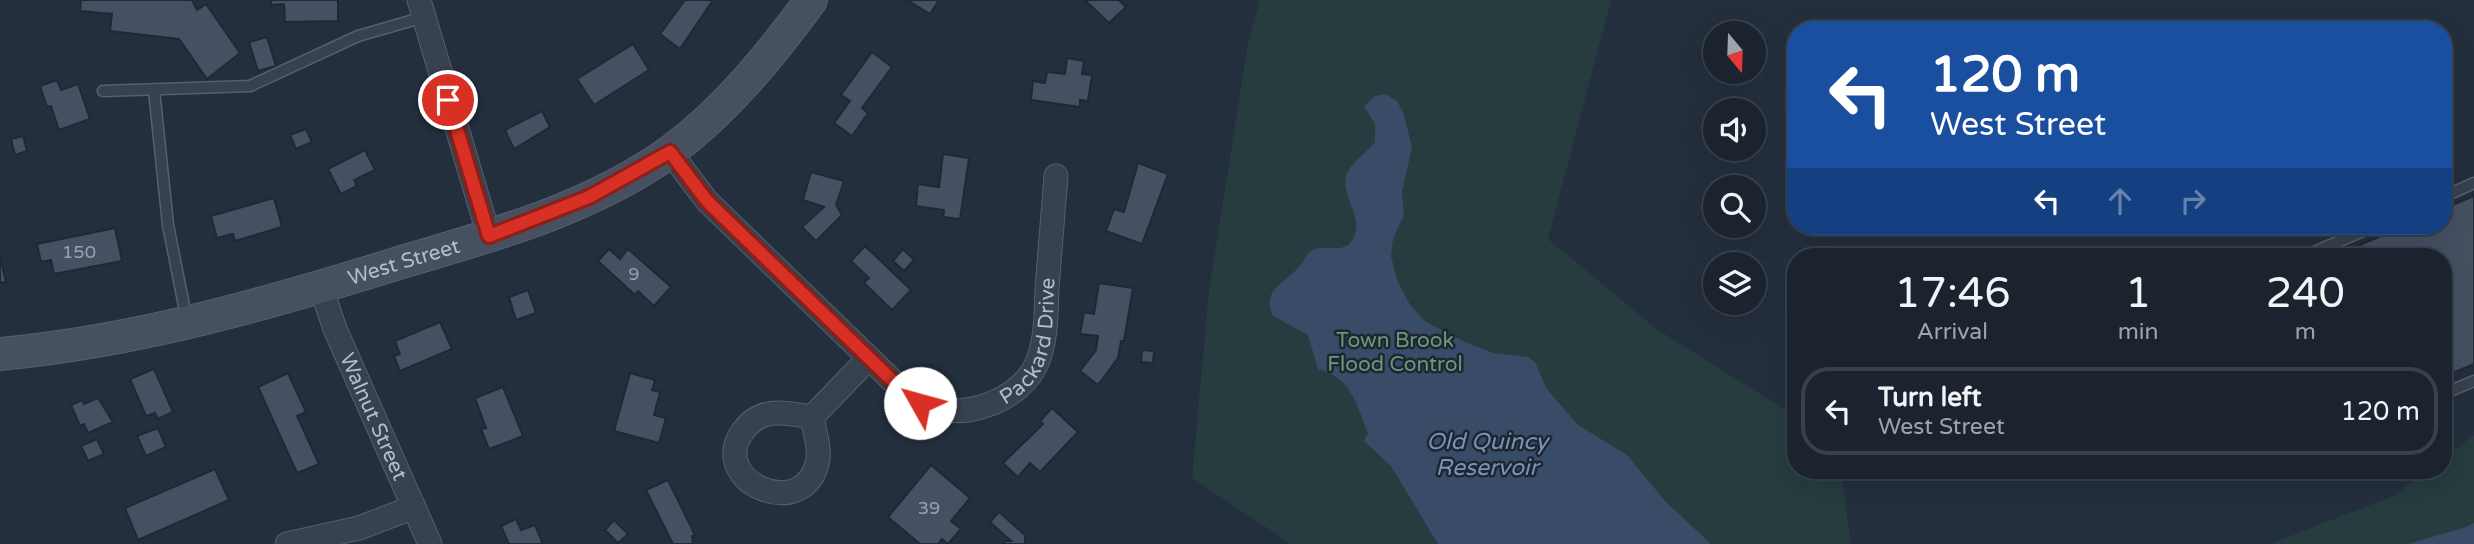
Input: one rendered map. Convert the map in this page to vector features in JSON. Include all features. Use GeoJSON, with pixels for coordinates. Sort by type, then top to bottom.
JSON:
{"type":"FeatureCollection","features":[{"type":"Feature","properties":{"kind":"street","name":"West Street"},"geometry":{"type":"LineString","coordinates":[[0,354],[111,340],[188,324],[489,236],[589,197],[670,152],[741,86],[811,0]]}},
{"type":"Feature","properties":{"kind":"street"},"geometry":{"type":"LineString","coordinates":[[421,9],[489,236]]}},
{"type":"Feature","properties":{"kind":"street","name":"Packard Drive"},"geometry":{"type":"LineString","coordinates":[[670,152],[707,201],[869,358],[910,397],[941,410],[976,409],[1018,388],[1034,369],[1042,345],[1056,176]]}},
{"type":"Feature","properties":{"kind":"street","name":"Walnut Street"},"geometry":{"type":"LineString","coordinates":[[321,287],[335,329],[430,544]]}},
{"type":"Feature","properties":{"kind":"street"},"geometry":{"type":"LineString","coordinates":[[812,417],[869,358]]}},
{"type":"Feature","properties":{"kind":"street"},"geometry":{"type":"LineString","coordinates":[[287,544],[372,524],[414,507]]}},
{"type":"Feature","properties":{"kind":"lane"},"geometry":{"type":"LineString","coordinates":[[103,91],[238,88],[261,84],[345,41],[421,9]]}},
{"type":"Feature","properties":{"kind":"lane"},"geometry":{"type":"LineString","coordinates":[[154,90],[168,225],[188,324]]}},
{"type":"Feature","properties":{"kind":"lane"},"geometry":{"type":"LineString","coordinates":[[2452,193],[2474,183]]}},
{"type":"Feature","properties":{"kind":"lane"},"geometry":{"type":"LineString","coordinates":[[2323,248],[2354,235]]}},
{"type":"Feature","properties":{"kind":"lane"},"geometry":{"type":"LineString","coordinates":[[2452,390],[2474,381]]}},
{"type":"Feature","properties":{"kind":"green space","name":"Town Brook Flood Control"},"geometry":{"type":"Polygon","coordinates":[[[1260,0],[1611,0],[1548,239],[1655,328],[1787,411],[1787,479],[1842,479],[1851,544],[1291,544],[1192,478],[1209,291],[1248,43],[1260,0]]]}},
{"type":"Feature","properties":{"kind":"green space"},"geometry":{"type":"Polygon","coordinates":[[[2474,435],[2474,544],[2270,544],[2393,496],[2416,479],[2452,479],[2452,451],[2474,435]]]}},
{"type":"Feature","properties":{"kind":"water","name":"Old Quincy Reservoir"},"geometry":{"type":"Polygon","coordinates":[[[1385,94],[1397,101],[1403,112],[1412,147],[1402,192],[1404,215],[1393,239],[1391,256],[1397,280],[1410,305],[1426,322],[1465,342],[1493,353],[1528,357],[1535,362],[1546,388],[1578,425],[1627,455],[1665,501],[1711,544],[1438,544],[1391,466],[1364,441],[1368,433],[1351,393],[1338,378],[1318,369],[1308,335],[1273,316],[1270,307],[1275,289],[1312,251],[1339,248],[1351,242],[1356,225],[1345,182],[1352,165],[1375,142],[1375,124],[1364,106],[1375,96],[1385,94]]]}},
{"type":"Feature","properties":{"kind":"water"},"geometry":{"type":"Polygon","coordinates":[[[2474,523],[2474,544],[2408,544],[2466,527],[2474,523]]]}},
{"type":"Feature","properties":{"kind":"building"},"geometry":{"type":"Polygon","coordinates":[[[81,0],[192,0],[197,10],[206,4],[240,53],[207,79],[179,39],[110,31],[112,14],[80,11],[81,0]]]}},
{"type":"Feature","properties":{"kind":"building"},"geometry":{"type":"Polygon","coordinates":[[[271,0],[338,0],[338,21],[285,22],[284,4],[271,5],[271,0]]]}},
{"type":"Feature","properties":{"kind":"building"},"geometry":{"type":"Polygon","coordinates":[[[685,0],[713,0],[680,49],[660,34],[685,0]]]}},
{"type":"Feature","properties":{"kind":"building"},"geometry":{"type":"Polygon","coordinates":[[[907,0],[939,0],[930,14],[907,0]]]}},
{"type":"Feature","properties":{"kind":"building"},"geometry":{"type":"Polygon","coordinates":[[[1085,0],[1119,0],[1126,7],[1109,23],[1085,0]]]}},
{"type":"Feature","properties":{"kind":"building"},"geometry":{"type":"Polygon","coordinates":[[[267,37],[276,66],[258,71],[249,42],[267,37]]]}},
{"type":"Feature","properties":{"kind":"building"},"geometry":{"type":"Polygon","coordinates":[[[633,44],[649,70],[594,105],[577,79],[633,44]]]}},
{"type":"Feature","properties":{"kind":"building"},"geometry":{"type":"Polygon","coordinates":[[[872,52],[892,67],[862,108],[868,113],[852,136],[834,123],[850,101],[841,95],[872,52]]]}},
{"type":"Feature","properties":{"kind":"building"},"geometry":{"type":"Polygon","coordinates":[[[1067,58],[1084,61],[1082,74],[1092,75],[1088,101],[1080,100],[1080,107],[1031,100],[1033,81],[1045,83],[1047,72],[1065,74],[1067,58]]]}},
{"type":"Feature","properties":{"kind":"building"},"geometry":{"type":"Polygon","coordinates":[[[57,80],[61,90],[78,84],[90,119],[59,130],[51,106],[47,107],[40,86],[57,80]]]}},
{"type":"Feature","properties":{"kind":"building"},"geometry":{"type":"Polygon","coordinates":[[[542,111],[550,127],[514,149],[505,130],[542,111]]]}},
{"type":"Feature","properties":{"kind":"building"},"geometry":{"type":"Polygon","coordinates":[[[306,129],[312,142],[296,149],[290,135],[306,129]]]}},
{"type":"Feature","properties":{"kind":"building"},"geometry":{"type":"Polygon","coordinates":[[[23,136],[27,151],[15,155],[11,139],[23,136]]]}},
{"type":"Feature","properties":{"kind":"building"},"geometry":{"type":"Polygon","coordinates":[[[365,150],[375,170],[354,180],[357,186],[341,194],[328,169],[365,150]]]}},
{"type":"Feature","properties":{"kind":"building"},"geometry":{"type":"Polygon","coordinates":[[[943,154],[969,158],[960,219],[943,217],[944,210],[916,206],[918,184],[939,187],[943,154]]]}},
{"type":"Feature","properties":{"kind":"building"},"geometry":{"type":"Polygon","coordinates":[[[1138,163],[1168,174],[1142,244],[1106,231],[1114,209],[1124,212],[1138,163]]]}},
{"type":"Feature","properties":{"kind":"building"},"geometry":{"type":"Polygon","coordinates":[[[811,172],[844,181],[836,205],[842,215],[816,241],[802,227],[824,207],[803,200],[811,172]]]}},
{"type":"Feature","properties":{"kind":"building"},"geometry":{"type":"Polygon","coordinates":[[[2474,196],[2474,364],[2452,373],[2452,248],[2352,248],[2384,235],[2452,235],[2452,205],[2474,196]]]}},
{"type":"Feature","properties":{"kind":"building"},"geometry":{"type":"Polygon","coordinates":[[[274,198],[282,227],[235,241],[233,234],[217,238],[211,216],[274,198]]]}},
{"type":"Feature","properties":{"kind":"building"},"geometry":{"type":"Polygon","coordinates":[[[115,228],[122,261],[54,274],[51,260],[41,262],[37,244],[115,228]]]}},
{"type":"Feature","properties":{"kind":"building"},"geometry":{"type":"Polygon","coordinates":[[[865,246],[911,290],[892,310],[864,283],[869,278],[851,261],[865,246]]]}},
{"type":"Feature","properties":{"kind":"building"},"geometry":{"type":"Polygon","coordinates":[[[609,249],[620,259],[628,249],[671,287],[654,306],[638,291],[635,295],[598,261],[609,249]]]}},
{"type":"Feature","properties":{"kind":"building"},"geometry":{"type":"Polygon","coordinates":[[[903,249],[914,260],[904,271],[893,261],[903,249]]]}},
{"type":"Feature","properties":{"kind":"building"},"geometry":{"type":"Polygon","coordinates":[[[0,257],[6,282],[0,283],[0,257]]]}},
{"type":"Feature","properties":{"kind":"building"},"geometry":{"type":"Polygon","coordinates":[[[1099,283],[1133,288],[1124,341],[1121,341],[1118,358],[1098,385],[1080,371],[1096,350],[1098,336],[1080,334],[1084,312],[1094,314],[1099,283]]]}},
{"type":"Feature","properties":{"kind":"building"},"geometry":{"type":"Polygon","coordinates":[[[528,290],[536,313],[516,320],[509,297],[528,290]]]}},
{"type":"Feature","properties":{"kind":"building"},"geometry":{"type":"Polygon","coordinates":[[[440,322],[452,349],[400,371],[394,356],[400,354],[395,341],[440,322]]]}},
{"type":"Feature","properties":{"kind":"building"},"geometry":{"type":"Polygon","coordinates":[[[1142,350],[1154,351],[1153,363],[1141,362],[1142,350]]]}},
{"type":"Feature","properties":{"kind":"building"},"geometry":{"type":"Polygon","coordinates":[[[154,369],[173,412],[158,419],[155,413],[146,416],[130,379],[154,369]]]}},
{"type":"Feature","properties":{"kind":"building"},"geometry":{"type":"Polygon","coordinates":[[[288,373],[306,412],[297,416],[319,464],[297,473],[258,387],[288,373]]]}},
{"type":"Feature","properties":{"kind":"building"},"geometry":{"type":"Polygon","coordinates":[[[630,373],[655,380],[652,390],[660,392],[654,415],[666,418],[659,443],[614,431],[630,373]]]}},
{"type":"Feature","properties":{"kind":"building"},"geometry":{"type":"Polygon","coordinates":[[[503,387],[523,436],[489,449],[481,429],[486,428],[475,398],[503,387]]]}},
{"type":"Feature","properties":{"kind":"building"},"geometry":{"type":"Polygon","coordinates":[[[98,398],[113,422],[88,433],[84,424],[80,426],[71,405],[82,400],[84,404],[98,398]]]}},
{"type":"Feature","properties":{"kind":"building"},"geometry":{"type":"Polygon","coordinates":[[[1052,408],[1078,432],[1040,472],[1030,463],[1018,477],[1003,463],[1043,424],[1040,421],[1052,408]]]}},
{"type":"Feature","properties":{"kind":"building"},"geometry":{"type":"Polygon","coordinates":[[[158,428],[166,447],[146,456],[137,436],[158,428]]]}},
{"type":"Feature","properties":{"kind":"building"},"geometry":{"type":"Polygon","coordinates":[[[97,439],[104,454],[88,461],[81,446],[97,439]]]}},
{"type":"Feature","properties":{"kind":"building"},"geometry":{"type":"Polygon","coordinates":[[[931,465],[970,498],[951,521],[961,529],[948,544],[942,539],[938,544],[920,544],[888,517],[931,465]]]}},
{"type":"Feature","properties":{"kind":"building"},"geometry":{"type":"Polygon","coordinates":[[[215,469],[229,500],[138,540],[125,508],[215,469]]]}},
{"type":"Feature","properties":{"kind":"building"},"geometry":{"type":"Polygon","coordinates":[[[668,480],[695,535],[692,536],[693,544],[673,544],[646,490],[668,480]]]}},
{"type":"Feature","properties":{"kind":"building"},"geometry":{"type":"Polygon","coordinates":[[[999,512],[1025,535],[1025,544],[1004,544],[1005,541],[1011,541],[990,522],[999,512]]]}},
{"type":"Feature","properties":{"kind":"building"},"geometry":{"type":"Polygon","coordinates":[[[516,519],[521,530],[535,525],[543,544],[509,544],[501,526],[516,519]]]}},
{"type":"Feature","properties":{"kind":"building"},"geometry":{"type":"Polygon","coordinates":[[[614,520],[628,534],[618,543],[605,530],[614,520]]]}},
{"type":"Feature","properties":{"kind":"route"},"geometry":{"type":"LineString","coordinates":[[448,100],[489,236],[589,197],[670,152],[707,201],[901,389],[920,403]]}}]}
